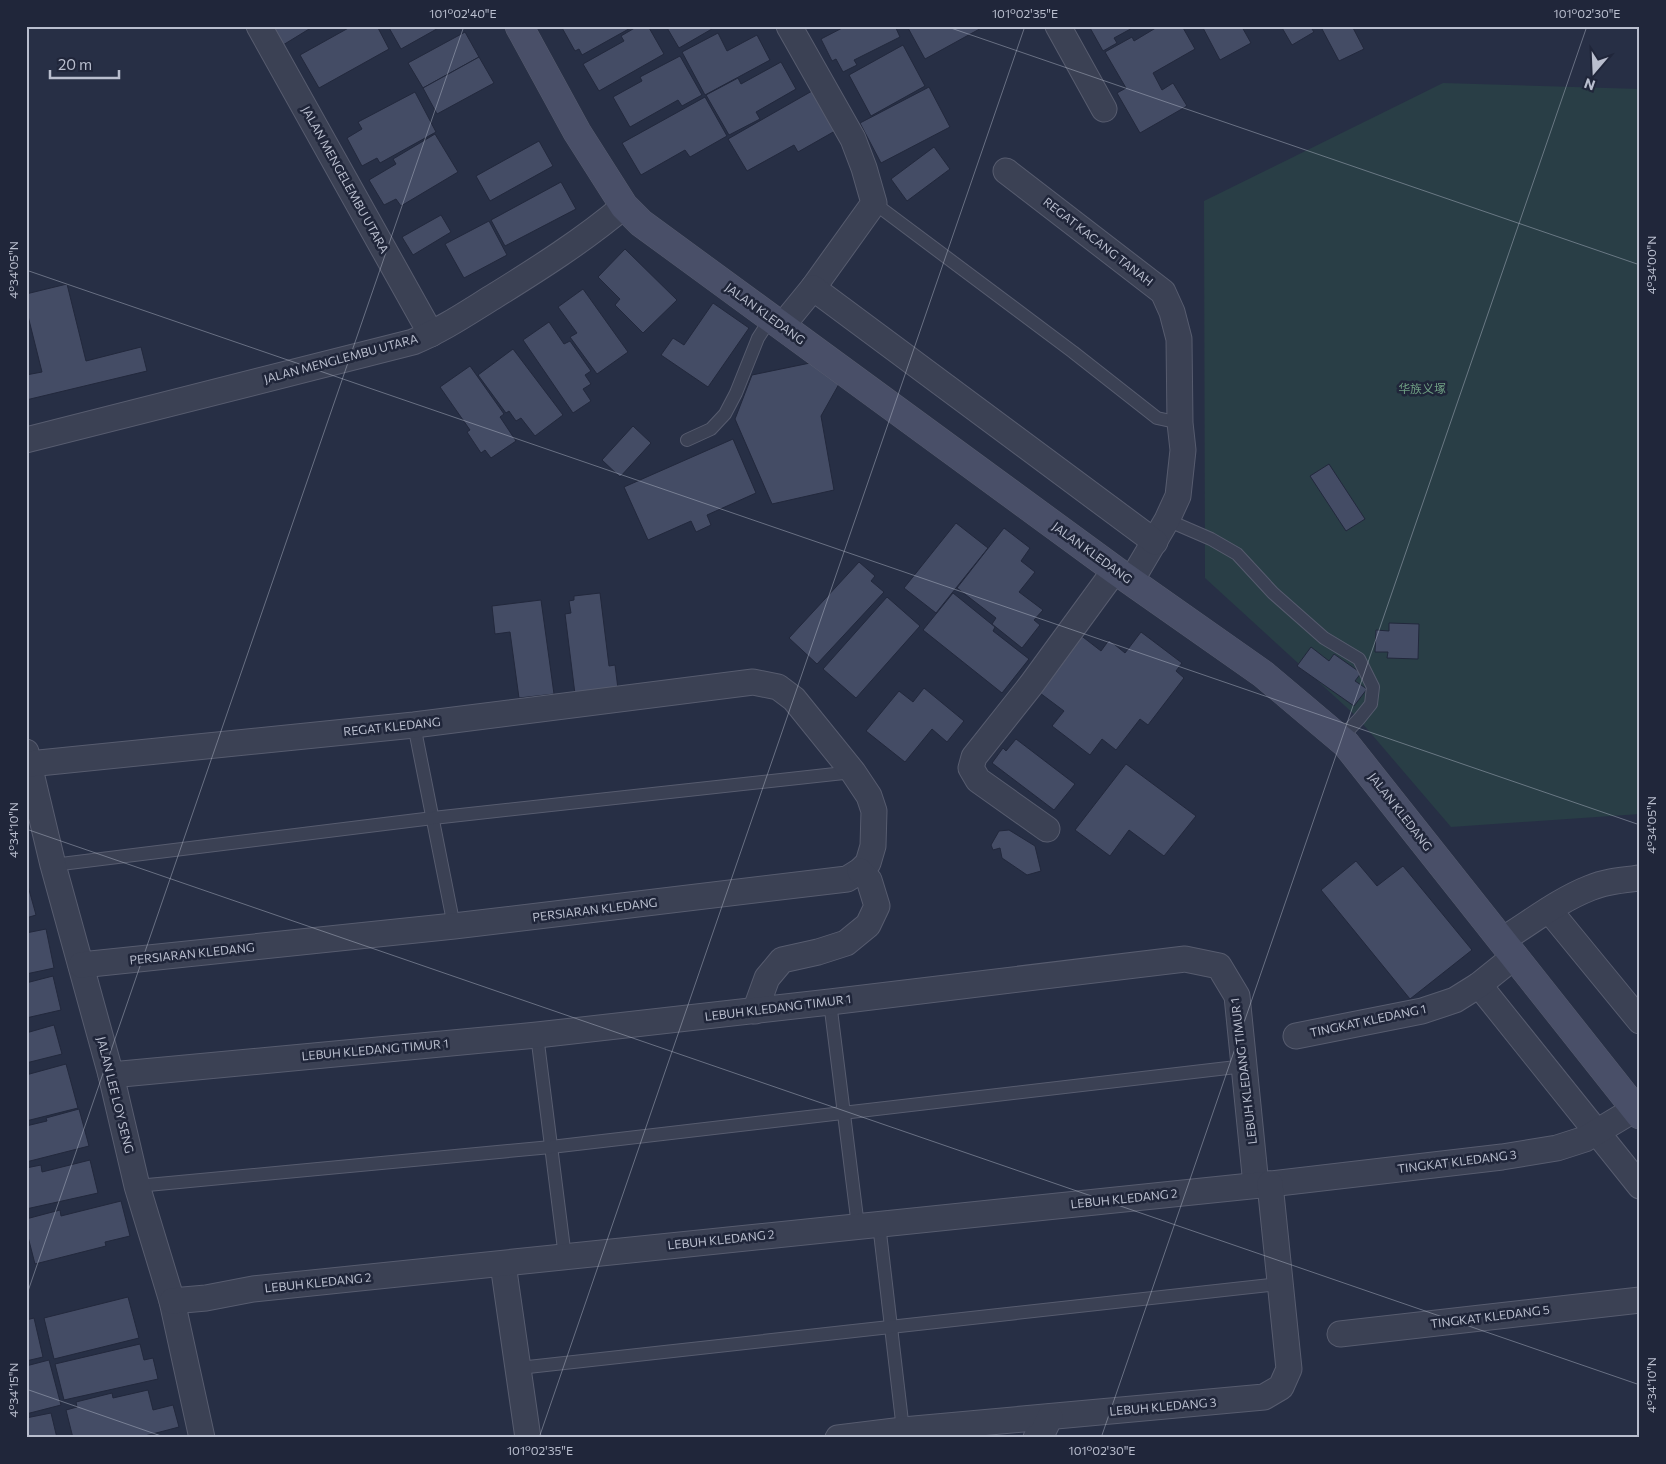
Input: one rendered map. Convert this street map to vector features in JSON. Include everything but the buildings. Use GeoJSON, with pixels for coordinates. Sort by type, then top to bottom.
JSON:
{"type":"FeatureCollection","features":[{"type":"Feature","properties":{"kind":"main road","name":"JALAN KLEDANG"},"geometry":{"type":"LineString","coordinates":[[519,26],[577,132],[624,206],[641,223],[1123,576],[1263,674],[1346,744],[1637,1112]]}},
{"type":"Feature","properties":{"kind":"street","name":"JALAN MENGELEMBU UTARA"},"geometry":{"type":"LineString","coordinates":[[259,26],[431,334]]}},
{"type":"Feature","properties":{"kind":"street"},"geometry":{"type":"LineString","coordinates":[[777,322],[813,288],[874,204],[864,168],[853,139],[789,26]]}},
{"type":"Feature","properties":{"kind":"street"},"geometry":{"type":"LineString","coordinates":[[1058,26],[1104,109]]}},
{"type":"Feature","properties":{"kind":"street","name":"REGAT KACANG TANAH"},"geometry":{"type":"LineString","coordinates":[[1006,171],[1163,292],[1172,312],[1179,339],[1180,423],[1183,450],[1178,496],[1167,520],[1155,542],[1123,576],[1030,685],[974,757],[971,768],[978,780],[1047,829]]}},
{"type":"Feature","properties":{"kind":"street","name":"JALAN MENGLEMBU UTARA"},"geometry":{"type":"LineString","coordinates":[[26,440],[413,342],[431,334],[557,255],[603,224],[624,206]]}},
{"type":"Feature","properties":{"kind":"street"},"geometry":{"type":"LineString","coordinates":[[813,288],[1155,542]]}},
{"type":"Feature","properties":{"kind":"street","name":"REGAT KLEDANG"},"geometry":{"type":"LineString","coordinates":[[28,758],[414,725],[753,682],[778,687],[794,699],[853,772]]}},
{"type":"Feature","properties":{"kind":"street","name":"JALAN LEE LOY SENG"},"geometry":{"type":"LineString","coordinates":[[28,758],[53,865],[112,1076],[138,1186],[172,1301],[202,1438]]}},
{"type":"Feature","properties":{"kind":"street"},"geometry":{"type":"LineString","coordinates":[[755,1011],[767,978],[782,960],[818,952],[846,943],[868,925],[876,906],[869,880],[860,871],[868,863],[873,846],[874,811],[869,796],[853,772]]}},
{"type":"Feature","properties":{"kind":"street","name":"PERSIARAN KLEDANG"},"geometry":{"type":"LineString","coordinates":[[81,965],[454,926],[828,882],[847,879],[860,871]]}},
{"type":"Feature","properties":{"kind":"street","name":"TINGKAT KLEDANG 1"},"geometry":{"type":"LineString","coordinates":[[1296,1036],[1422,1011],[1455,1000],[1479,985],[1508,948],[1550,910],[1590,887],[1613,881],[1640,878]]}},
{"type":"Feature","properties":{"kind":"street"},"geometry":{"type":"LineString","coordinates":[[1550,910],[1640,1021]]}},
{"type":"Feature","properties":{"kind":"street","name":"LEBUH KLEDANG TIMUR 1"},"geometry":{"type":"LineString","coordinates":[[112,1076],[537,1035],[755,1011],[1185,959],[1219,966],[1237,996],[1245,1066],[1263,1184]]}},
{"type":"Feature","properties":{"kind":"street"},"geometry":{"type":"LineString","coordinates":[[1479,985],[1640,1186]]}},
{"type":"Feature","properties":{"kind":"street","name":"TINGKAT KLEDANG 3"},"geometry":{"type":"LineString","coordinates":[[1263,1184],[1502,1157],[1557,1148],[1585,1139],[1637,1112]]}},
{"type":"Feature","properties":{"kind":"street","name":"LEBUH KLEDANG 2"},"geometry":{"type":"LineString","coordinates":[[172,1301],[206,1298],[253,1289],[1263,1184]]}},
{"type":"Feature","properties":{"kind":"street","name":"LEBUH KLEDANG 3"},"geometry":{"type":"LineString","coordinates":[[838,1438],[903,1430],[1264,1397],[1281,1387],[1289,1369],[1279,1284],[1263,1184]]}},
{"type":"Feature","properties":{"kind":"street"},"geometry":{"type":"LineString","coordinates":[[503,1264],[528,1438]]}},
{"type":"Feature","properties":{"kind":"street","name":"TINGKAT KLEDANG 5"},"geometry":{"type":"LineString","coordinates":[[1340,1334],[1640,1300]]}},
{"type":"Feature","properties":{"kind":"street"},"geometry":{"type":"LineString","coordinates":[[1036,1438],[1042,1434],[1050,1417]]}},
{"type":"Feature","properties":{"kind":"lane"},"geometry":{"type":"LineString","coordinates":[[874,204],[1073,352],[1157,418],[1180,423]]}},
{"type":"Feature","properties":{"kind":"lane"},"geometry":{"type":"LineString","coordinates":[[687,440],[711,429],[725,414],[736,393],[758,338],[777,322]]}},
{"type":"Feature","properties":{"kind":"lane"},"geometry":{"type":"LineString","coordinates":[[1167,520],[1211,539],[1237,554],[1273,594],[1324,638],[1359,659],[1373,687],[1371,704],[1340,739]]}},
{"type":"Feature","properties":{"kind":"lane"},"geometry":{"type":"LineString","coordinates":[[414,725],[454,926]]}},
{"type":"Feature","properties":{"kind":"lane"},"geometry":{"type":"LineString","coordinates":[[53,865],[433,818],[853,772]]}},
{"type":"Feature","properties":{"kind":"lane"},"geometry":{"type":"LineString","coordinates":[[830,1002],[844,1112],[891,1327],[903,1430]]}},
{"type":"Feature","properties":{"kind":"lane"},"geometry":{"type":"LineString","coordinates":[[537,1035],[565,1256]]}},
{"type":"Feature","properties":{"kind":"lane"},"geometry":{"type":"LineString","coordinates":[[138,1186],[551,1147],[1245,1066]]}},
{"type":"Feature","properties":{"kind":"lane"},"geometry":{"type":"LineString","coordinates":[[519,1368],[1279,1284]]}},
{"type":"Feature","properties":{"kind":"green space","name":"华族义塚"},"geometry":{"type":"Polygon","coordinates":[[[1443,83],[1640,89],[1640,814],[1451,827],[1356,716],[1205,578],[1204,201],[1443,83]]]}}]}
